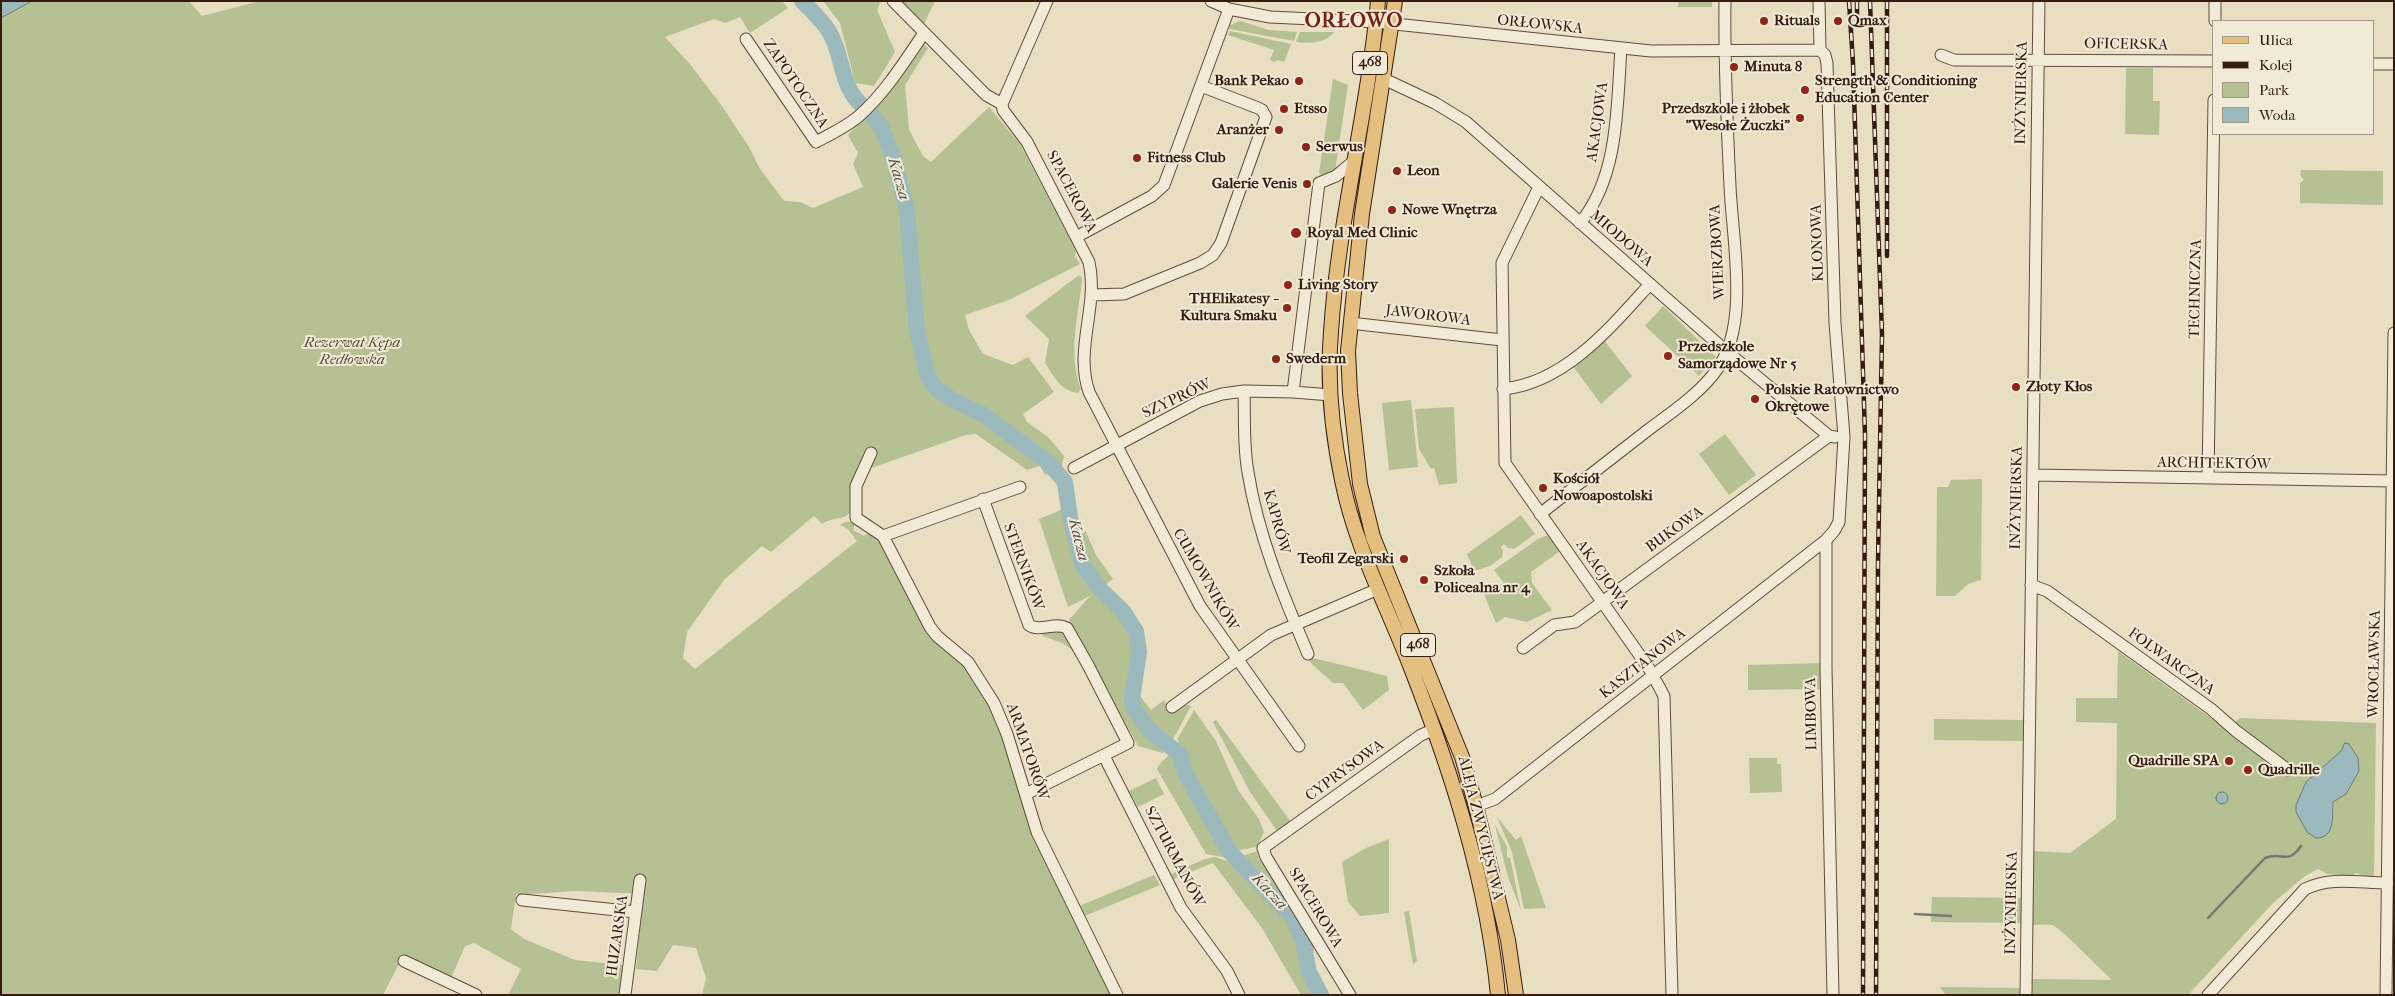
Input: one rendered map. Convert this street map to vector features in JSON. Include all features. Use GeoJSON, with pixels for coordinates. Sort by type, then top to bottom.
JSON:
{"type":"FeatureCollection","features":[{"type":"Feature","properties":{"kind":"main road","name":"ALEJA ZWYCIĘSTWA"},"geometry":{"type":"LineString","coordinates":[[1378,1],[1334,300],[1330,358],[1334,431],[1342,482],[1356,532],[1452,775],[1482,899],[1498,995]]}},
{"type":"Feature","properties":{"kind":"main road","name":"ALEJA ZWYCIĘSTWA"},"geometry":{"type":"LineString","coordinates":[[1395,1],[1362,214],[1350,323],[1348,366],[1360,484],[1368,520],[1446,714],[1476,806],[1508,940],[1516,995]]}},
{"type":"Feature","properties":{"kind":"street","name":"SPACEROWA"},"geometry":{"type":"LineString","coordinates":[[893,1],[986,95],[1002,104],[1003,110],[1028,142],[1078,236],[1092,272],[1083,362],[1085,378],[1115,445]]}},
{"type":"Feature","properties":{"kind":"street"},"geometry":{"type":"LineString","coordinates":[[1002,104],[1047,1]]}},
{"type":"Feature","properties":{"kind":"street","name":"ORŁOWSKA"},"geometry":{"type":"LineString","coordinates":[[1211,1],[1229,9],[1270,17],[1376,22],[1673,53],[1820,50]]}},
{"type":"Feature","properties":{"kind":"street","name":"WIERZBOWA"},"geometry":{"type":"LineString","coordinates":[[1540,514],[1693,394],[1719,367],[1726,351],[1733,330],[1737,283],[1730,193],[1724,52],[1725,1]]}},
{"type":"Feature","properties":{"kind":"street"},"geometry":{"type":"LineString","coordinates":[[1819,1],[1820,50]]}},
{"type":"Feature","properties":{"kind":"street","name":"INŻYNIERSKA"},"geometry":{"type":"LineString","coordinates":[[2026,995],[2039,1]]}},
{"type":"Feature","properties":{"kind":"street"},"geometry":{"type":"LineString","coordinates":[[2215,1],[2215,20]]}},
{"type":"Feature","properties":{"kind":"street"},"geometry":{"type":"LineString","coordinates":[[1078,236],[1152,196],[1164,185],[1229,9]]}},
{"type":"Feature","properties":{"kind":"street","name":"ZAPOTOCZNA"},"geometry":{"type":"LineString","coordinates":[[746,39],[816,142],[848,125],[860,115],[883,89],[924,33]]}},
{"type":"Feature","properties":{"kind":"street","name":"AKACJOWA"},"geometry":{"type":"LineString","coordinates":[[1580,223],[1599,190],[1607,166],[1613,140],[1621,48]]}},
{"type":"Feature","properties":{"kind":"street","name":"KLONOWA"},"geometry":{"type":"LineString","coordinates":[[1820,50],[1825,55],[1827,63],[1836,323],[1844,437]]}},
{"type":"Feature","properties":{"kind":"street","name":"OFICERSKA"},"geometry":{"type":"LineString","coordinates":[[1941,55],[1954,60],[2212,61]]}},
{"type":"Feature","properties":{"kind":"street"},"geometry":{"type":"LineString","coordinates":[[2375,64],[2394,64]]}},
{"type":"Feature","properties":{"kind":"street","name":"MIODOWA"},"geometry":{"type":"LineString","coordinates":[[1384,79],[1445,108],[1484,137],[1726,351],[1829,436]]}},
{"type":"Feature","properties":{"kind":"street"},"geometry":{"type":"LineString","coordinates":[[1090,295],[1124,294],[1206,260],[1217,249],[1266,117],[1262,110],[1258,108],[1201,86]]}},
{"type":"Feature","properties":{"kind":"street","name":"TECHNICZNA"},"geometry":{"type":"LineString","coordinates":[[2208,478],[2213,135]]}},
{"type":"Feature","properties":{"kind":"street"},"geometry":{"type":"LineString","coordinates":[[1294,392],[1301,316],[1319,183],[1336,176],[1354,160]]}},
{"type":"Feature","properties":{"kind":"street","name":"AKACJOWA"},"geometry":{"type":"LineString","coordinates":[[1540,187],[1502,264],[1505,463],[1662,688],[1666,703],[1672,995]]}},
{"type":"Feature","properties":{"kind":"street"},"geometry":{"type":"LineString","coordinates":[[1503,390],[1525,386],[1537,381],[1573,359],[1599,338],[1650,284]]}},
{"type":"Feature","properties":{"kind":"street","name":"JAWOROWA"},"geometry":{"type":"LineString","coordinates":[[1350,323],[1502,340]]}},
{"type":"Feature","properties":{"kind":"street","name":"WROCŁAWSKA"},"geometry":{"type":"LineString","coordinates":[[2386,995],[2394,333]]}},
{"type":"Feature","properties":{"kind":"street","name":"KAPRÓW"},"geometry":{"type":"LineString","coordinates":[[1244,392],[1247,471],[1257,516],[1271,563],[1308,654]]}},
{"type":"Feature","properties":{"kind":"street","name":"SZYPRÓW"},"geometry":{"type":"LineString","coordinates":[[1074,468],[1200,401],[1222,394],[1294,392],[1331,395]]}},
{"type":"Feature","properties":{"kind":"street"},"geometry":{"type":"LineString","coordinates":[[1826,540],[1839,522],[1844,437],[1829,436]]}},
{"type":"Feature","properties":{"kind":"street","name":"BUKOWA"},"geometry":{"type":"LineString","coordinates":[[1523,648],[1554,625],[1575,622],[1829,436]]}},
{"type":"Feature","properties":{"kind":"street","name":"CUMOWNIKÓW"},"geometry":{"type":"LineString","coordinates":[[1115,445],[1200,606],[1299,746]]}},
{"type":"Feature","properties":{"kind":"street"},"geometry":{"type":"LineString","coordinates":[[871,453],[856,486],[856,518],[883,536],[1020,487]]}},
{"type":"Feature","properties":{"kind":"street","name":"ARCHITEKTÓW"},"geometry":{"type":"LineString","coordinates":[[2033,475],[2393,481]]}},
{"type":"Feature","properties":{"kind":"street","name":"STERNIKÓW"},"geometry":{"type":"LineString","coordinates":[[983,499],[1029,625],[1036,628],[1054,624],[1067,628],[1128,743],[1104,756]]}},
{"type":"Feature","properties":{"kind":"street","name":"ARMATORÓW"},"geometry":{"type":"LineString","coordinates":[[883,536],[930,627],[937,636],[968,662],[994,703],[1007,734],[1037,832],[1050,862],[1117,995]]}},
{"type":"Feature","properties":{"kind":"street","name":"KASZTANOWA"},"geometry":{"type":"LineString","coordinates":[[1476,806],[1495,799],[1826,540]]}},
{"type":"Feature","properties":{"kind":"street","name":"LIMBOWA"},"geometry":{"type":"LineString","coordinates":[[1826,540],[1826,668],[1833,995]]}},
{"type":"Feature","properties":{"kind":"street","name":"FOLWARCZNA"},"geometry":{"type":"LineString","coordinates":[[2031,585],[2047,591],[2212,709],[2236,731],[2288,770]]}},
{"type":"Feature","properties":{"kind":"street"},"geometry":{"type":"LineString","coordinates":[[1172,707],[1271,635],[1378,589]]}},
{"type":"Feature","properties":{"kind":"street","name":"CYPRYSOWA"},"geometry":{"type":"LineString","coordinates":[[1274,840],[1421,734],[1435,729]]}},
{"type":"Feature","properties":{"kind":"street"},"geometry":{"type":"LineString","coordinates":[[1026,794],[1104,756]]}},
{"type":"Feature","properties":{"kind":"street","name":"SZTURMANÓW"},"geometry":{"type":"LineString","coordinates":[[1104,756],[1181,908],[1227,971],[1239,995]]}},
{"type":"Feature","properties":{"kind":"street","name":"SPACEROWA"},"geometry":{"type":"LineString","coordinates":[[1274,840],[1263,848],[1266,857],[1350,995]]}},
{"type":"Feature","properties":{"kind":"street","name":"HUZARSKA"},"geometry":{"type":"LineString","coordinates":[[625,995],[640,880]]}},
{"type":"Feature","properties":{"kind":"street"},"geometry":{"type":"LineString","coordinates":[[2208,995],[2305,889],[2318,882],[2334,880],[2356,883],[2388,882]]}},
{"type":"Feature","properties":{"kind":"street"},"geometry":{"type":"LineString","coordinates":[[2356,883],[2387,896]]}},
{"type":"Feature","properties":{"kind":"street"},"geometry":{"type":"LineString","coordinates":[[522,900],[636,912]]}},
{"type":"Feature","properties":{"kind":"street"},"geometry":{"type":"LineString","coordinates":[[404,961],[476,995]]}},
{"type":"Feature","properties":{"kind":"green space","name":"Rezerwat Kępa Redłowska"},"geometry":{"type":"Polygon","coordinates":[[[1,1],[189,1],[202,16],[260,1],[782,1],[788,8],[750,33],[740,17],[725,23],[714,19],[665,37],[689,63],[722,106],[749,147],[760,169],[784,201],[800,202],[813,208],[863,187],[853,164],[858,153],[848,135],[923,43],[928,48],[905,85],[909,130],[923,156],[931,162],[989,107],[1020,144],[1076,251],[1075,256],[1080,264],[1009,300],[965,315],[969,330],[983,354],[1013,365],[1028,357],[1054,392],[1023,414],[1027,422],[1048,437],[1064,456],[1061,470],[1045,475],[1040,466],[1027,470],[976,434],[966,435],[868,469],[859,496],[848,514],[822,524],[814,516],[771,552],[762,546],[724,580],[687,632],[683,658],[695,669],[857,541],[848,529],[840,525],[851,522],[855,524],[853,530],[864,536],[871,531],[877,534],[916,610],[966,666],[997,715],[1030,822],[1114,995],[702,995],[706,978],[696,948],[673,945],[657,971],[636,969],[643,894],[576,891],[516,895],[511,929],[524,939],[575,960],[623,965],[619,995],[508,995],[521,969],[474,943],[465,946],[451,978],[403,956],[383,995],[1,995],[1,1]]]}},
{"type":"Feature","properties":{"kind":"green space"},"geometry":{"type":"Polygon","coordinates":[[[823,1],[881,1],[877,10],[895,52],[874,86],[855,83],[840,23],[823,1]]]}},
{"type":"Feature","properties":{"kind":"green space"},"geometry":{"type":"Polygon","coordinates":[[[898,1],[935,1],[923,26],[898,1]]]}},
{"type":"Feature","properties":{"kind":"green space"},"geometry":{"type":"Polygon","coordinates":[[[1678,1],[1712,1],[1712,7],[1678,7],[1678,1]]]}},
{"type":"Feature","properties":{"kind":"green space"},"geometry":{"type":"Polygon","coordinates":[[[1240,21],[1269,30],[1297,32],[1294,41],[1229,29],[1230,25],[1240,21]]]}},
{"type":"Feature","properties":{"kind":"green space"},"geometry":{"type":"Polygon","coordinates":[[[1230,31],[1291,44],[1284,62],[1278,60],[1274,62],[1270,60],[1274,50],[1228,35],[1230,31]]]}},
{"type":"Feature","properties":{"kind":"green space"},"geometry":{"type":"Polygon","coordinates":[[[1300,32],[1334,32],[1322,41],[1306,43],[1296,42],[1300,32]]]}},
{"type":"Feature","properties":{"kind":"green space"},"geometry":{"type":"Polygon","coordinates":[[[2126,68],[2153,68],[2153,101],[2160,101],[2159,135],[2125,134],[2126,68]]]}},
{"type":"Feature","properties":{"kind":"green space"},"geometry":{"type":"Polygon","coordinates":[[[1333,79],[1348,85],[1335,171],[1322,175],[1319,173],[1333,79]]]}},
{"type":"Feature","properties":{"kind":"green space"},"geometry":{"type":"Polygon","coordinates":[[[2301,170],[2383,171],[2383,205],[2300,203],[2300,183],[2304,180],[2300,175],[2301,170]]]}},
{"type":"Feature","properties":{"kind":"green space"},"geometry":{"type":"Polygon","coordinates":[[[1079,275],[1082,278],[1074,348],[1077,376],[1081,389],[1078,393],[1066,389],[1055,378],[1045,363],[1049,339],[1025,316],[1079,275]]]}},
{"type":"Feature","properties":{"kind":"green space"},"geometry":{"type":"Polygon","coordinates":[[[1663,306],[1716,357],[1699,376],[1645,326],[1663,306]]]}},
{"type":"Feature","properties":{"kind":"green space"},"geometry":{"type":"Polygon","coordinates":[[[1603,339],[1632,376],[1601,404],[1572,365],[1603,339]]]}},
{"type":"Feature","properties":{"kind":"green space"},"geometry":{"type":"Polygon","coordinates":[[[1411,400],[1418,467],[1389,470],[1382,403],[1411,400]]]}},
{"type":"Feature","properties":{"kind":"green space"},"geometry":{"type":"Polygon","coordinates":[[[1454,407],[1457,483],[1439,485],[1434,468],[1431,469],[1419,449],[1415,409],[1454,407]]]}},
{"type":"Feature","properties":{"kind":"green space"},"geometry":{"type":"Polygon","coordinates":[[[1725,434],[1756,475],[1729,495],[1699,454],[1725,434]]]}},
{"type":"Feature","properties":{"kind":"green space"},"geometry":{"type":"Polygon","coordinates":[[[1982,479],[1981,580],[1968,584],[1955,596],[1936,596],[1937,487],[1948,487],[1951,480],[1982,479]]]}},
{"type":"Feature","properties":{"kind":"green space"},"geometry":{"type":"Polygon","coordinates":[[[1061,510],[1067,528],[1085,530],[1096,555],[1113,579],[1098,590],[1130,631],[1133,642],[1129,700],[1135,714],[1144,727],[1168,746],[1163,753],[1138,746],[1069,620],[1090,596],[1068,607],[1039,519],[1061,510]]]}},
{"type":"Feature","properties":{"kind":"green space"},"geometry":{"type":"Polygon","coordinates":[[[1521,515],[1535,534],[1514,549],[1508,548],[1504,544],[1501,547],[1503,551],[1502,557],[1490,566],[1474,571],[1467,554],[1521,515]]]}},
{"type":"Feature","properties":{"kind":"green space"},"geometry":{"type":"Polygon","coordinates":[[[1548,535],[1560,551],[1531,572],[1532,583],[1552,610],[1527,622],[1505,617],[1496,623],[1483,592],[1504,583],[1494,570],[1538,539],[1548,535]]]}},
{"type":"Feature","properties":{"kind":"green space"},"geometry":{"type":"Polygon","coordinates":[[[1041,629],[1065,630],[1077,653],[1062,643],[1043,636],[1041,629]]]}},
{"type":"Feature","properties":{"kind":"green space"},"geometry":{"type":"Polygon","coordinates":[[[2118,651],[2226,729],[2240,718],[2376,723],[2374,879],[2355,873],[2354,876],[2327,874],[2318,869],[2305,876],[2273,903],[2188,995],[2031,995],[2032,979],[2112,980],[2072,941],[2052,925],[2032,925],[2033,851],[2070,853],[2116,819],[2117,723],[2076,722],[2076,698],[2117,698],[2118,651]]]}},
{"type":"Feature","properties":{"kind":"green space"},"geometry":{"type":"Polygon","coordinates":[[[1313,658],[1387,676],[1389,690],[1363,710],[1343,683],[1333,683],[1312,664],[1309,660],[1313,658]]]}},
{"type":"Feature","properties":{"kind":"green space"},"geometry":{"type":"Polygon","coordinates":[[[1823,663],[1823,689],[1748,690],[1748,665],[1823,663]]]}},
{"type":"Feature","properties":{"kind":"green space"},"geometry":{"type":"Polygon","coordinates":[[[1137,692],[1151,710],[1164,700],[1173,712],[1184,704],[1191,706],[1171,743],[1152,729],[1142,716],[1136,702],[1135,694],[1137,692]]]}},
{"type":"Feature","properties":{"kind":"green space"},"geometry":{"type":"Polygon","coordinates":[[[1194,710],[1216,741],[1238,790],[1259,819],[1264,832],[1257,847],[1239,850],[1236,853],[1212,815],[1190,775],[1183,757],[1176,747],[1179,741],[1177,740],[1194,710]]]}},
{"type":"Feature","properties":{"kind":"green space"},"geometry":{"type":"Polygon","coordinates":[[[1934,719],[2024,720],[2024,741],[1934,740],[1934,719]]]}},
{"type":"Feature","properties":{"kind":"green space"},"geometry":{"type":"Polygon","coordinates":[[[1216,720],[1291,822],[1278,832],[1250,792],[1213,722],[1216,720]]]}},
{"type":"Feature","properties":{"kind":"green space"},"geometry":{"type":"Polygon","coordinates":[[[1173,750],[1178,757],[1188,782],[1222,840],[1228,858],[1206,854],[1157,769],[1160,763],[1173,750]]]}},
{"type":"Feature","properties":{"kind":"green space"},"geometry":{"type":"Polygon","coordinates":[[[1749,758],[1777,758],[1777,764],[1781,764],[1782,792],[1750,793],[1749,758]]]}},
{"type":"Feature","properties":{"kind":"green space"},"geometry":{"type":"Polygon","coordinates":[[[1156,778],[1164,794],[1138,807],[1129,791],[1156,778]]]}},
{"type":"Feature","properties":{"kind":"green space"},"geometry":{"type":"Polygon","coordinates":[[[1497,817],[1516,840],[1521,836],[1546,908],[1524,909],[1512,852],[1497,817]]]}},
{"type":"Feature","properties":{"kind":"green space"},"geometry":{"type":"Polygon","coordinates":[[[1495,825],[1507,847],[1507,857],[1510,858],[1521,910],[1508,877],[1495,825]]]}},
{"type":"Feature","properties":{"kind":"green space"},"geometry":{"type":"Polygon","coordinates":[[[1389,839],[1389,913],[1360,916],[1348,902],[1342,862],[1366,848],[1389,839]]]}},
{"type":"Feature","properties":{"kind":"green space"},"geometry":{"type":"Polygon","coordinates":[[[1257,851],[1259,859],[1315,945],[1311,962],[1304,937],[1295,918],[1239,857],[1257,851]]]}},
{"type":"Feature","properties":{"kind":"green space"},"geometry":{"type":"Polygon","coordinates":[[[1215,857],[1230,862],[1235,860],[1286,914],[1297,931],[1303,973],[1316,995],[1301,995],[1262,928],[1213,863],[1174,879],[1171,874],[1205,859],[1215,857]]]}},
{"type":"Feature","properties":{"kind":"green space"},"geometry":{"type":"Polygon","coordinates":[[[1154,875],[1160,885],[1082,917],[1077,907],[1154,875]]]}},
{"type":"Feature","properties":{"kind":"green space"},"geometry":{"type":"Polygon","coordinates":[[[1932,897],[2022,898],[2021,923],[1931,922],[1932,897]]]}},
{"type":"Feature","properties":{"kind":"green space"},"geometry":{"type":"Polygon","coordinates":[[[1409,911],[1417,961],[1413,964],[1404,912],[1409,911]]]}},
{"type":"Feature","properties":{"kind":"green space"},"geometry":{"type":"Polygon","coordinates":[[[1940,987],[2020,988],[2020,995],[1946,995],[1940,987]]]}},
{"type":"Feature","properties":{"kind":"water"},"geometry":{"type":"Polygon","coordinates":[[[1,1],[32,1],[1,18],[1,1]]]}},
{"type":"Feature","properties":{"kind":"water"},"geometry":{"type":"Polygon","coordinates":[[[2345,743],[2349,744],[2358,758],[2359,771],[2346,794],[2333,802],[2330,830],[2322,837],[2316,838],[2307,832],[2296,812],[2296,805],[2306,782],[2341,751],[2345,743]]]}},
{"type":"Feature","properties":{"kind":"water"},"geometry":{"type":"Polygon","coordinates":[[[2222,792],[2228,798],[2222,804],[2216,798],[2222,792]]]}},
{"type":"Feature","properties":{"kind":"waterway","name":"Kacza"},"geometry":{"type":"LineString","coordinates":[[802,1],[821,20],[830,33],[846,82],[856,99],[864,107]]}},
{"type":"Feature","properties":{"kind":"waterway","name":"Kacza"},"geometry":{"type":"LineString","coordinates":[[870,112],[881,127],[894,159],[907,211],[917,331],[928,377],[936,388],[951,399],[984,415],[1049,463],[1065,482],[1070,517],[1082,564],[1100,589],[1123,611],[1136,631],[1139,652],[1132,699],[1133,707],[1150,731],[1180,754],[1185,773],[1229,851],[1293,918],[1302,937],[1309,972],[1321,995]]}},
{"type":"Feature","properties":{"kind":"waterway"},"geometry":{"type":"LineString","coordinates":[[2208,918],[2265,858],[2271,856],[2288,857],[2301,846]]}},
{"type":"Feature","properties":{"kind":"waterway"},"geometry":{"type":"LineString","coordinates":[[1915,914],[1951,916]]}},
{"type":"Feature","properties":{"kind":"railway"},"geometry":{"type":"LineString","coordinates":[[1849,1],[1853,63],[1865,435],[1863,995]]}},
{"type":"Feature","properties":{"kind":"railway"},"geometry":{"type":"LineString","coordinates":[[1857,1],[1857,22]]}},
{"type":"Feature","properties":{"kind":"railway"},"geometry":{"type":"LineString","coordinates":[[1870,1],[1882,334],[1878,563],[1876,995]]}},
{"type":"Feature","properties":{"kind":"railway"},"geometry":{"type":"LineString","coordinates":[[1887,1],[1887,256]]}},
{"type":"Feature","properties":{"kind":"place","name":"Rituals"},"geometry":{"type":"Point","coordinates":[1764,21]}},
{"type":"Feature","properties":{"kind":"place","name":"Qmax"},"geometry":{"type":"Point","coordinates":[1838,21]}},
{"type":"Feature","properties":{"kind":"place","name":"Minuta 8"},"geometry":{"type":"Point","coordinates":[1734,67]}},
{"type":"Feature","properties":{"kind":"place","name":"Bank Pekao"},"geometry":{"type":"Point","coordinates":[1299,81]}},
{"type":"Feature","properties":{"kind":"place","name":"Strength & Conditioning Education Center"},"geometry":{"type":"Point","coordinates":[1805,90]}},
{"type":"Feature","properties":{"kind":"place","name":"Etsso"},"geometry":{"type":"Point","coordinates":[1284,109]}},
{"type":"Feature","properties":{"kind":"place","name":"Przedszkole i żłobek \"Wesołe Żuczki\""},"geometry":{"type":"Point","coordinates":[1800,118]}},
{"type":"Feature","properties":{"kind":"place","name":"Aranżer"},"geometry":{"type":"Point","coordinates":[1279,130]}},
{"type":"Feature","properties":{"kind":"place","name":"Serwus"},"geometry":{"type":"Point","coordinates":[1306,147]}},
{"type":"Feature","properties":{"kind":"place","name":"Fitness Club"},"geometry":{"type":"Point","coordinates":[1137,158]}},
{"type":"Feature","properties":{"kind":"place","name":"Leon"},"geometry":{"type":"Point","coordinates":[1397,171]}},
{"type":"Feature","properties":{"kind":"place","name":"Galerie Venis"},"geometry":{"type":"Point","coordinates":[1307,184]}},
{"type":"Feature","properties":{"kind":"place","name":"Nowe Wnętrza"},"geometry":{"type":"Point","coordinates":[1392,210]}},
{"type":"Feature","properties":{"kind":"place","name":"Royal Med Clinic"},"geometry":{"type":"Point","coordinates":[1296,233]}},
{"type":"Feature","properties":{"kind":"place","name":"Living Story"},"geometry":{"type":"Point","coordinates":[1288,285]}},
{"type":"Feature","properties":{"kind":"place","name":"THElikatesy - Kultura Smaku"},"geometry":{"type":"Point","coordinates":[1287,308]}},
{"type":"Feature","properties":{"kind":"place","name":"Przedszkole Samorządowe Nr 5"},"geometry":{"type":"Point","coordinates":[1668,356]}},
{"type":"Feature","properties":{"kind":"place","name":"Swederm"},"geometry":{"type":"Point","coordinates":[1276,359]}},
{"type":"Feature","properties":{"kind":"place","name":"Złoty Kłos"},"geometry":{"type":"Point","coordinates":[2016,387]}},
{"type":"Feature","properties":{"kind":"place","name":"Polskie Ratownictwo Okrętowe"},"geometry":{"type":"Point","coordinates":[1755,399]}},
{"type":"Feature","properties":{"kind":"place","name":"Kościół Nowoapostolski"},"geometry":{"type":"Point","coordinates":[1543,488]}},
{"type":"Feature","properties":{"kind":"place","name":"Teofil Zegarski"},"geometry":{"type":"Point","coordinates":[1404,559]}},
{"type":"Feature","properties":{"kind":"place","name":"Szkoła Policealna nr 4"},"geometry":{"type":"Point","coordinates":[1424,580]}},
{"type":"Feature","properties":{"kind":"place","name":"Quadrille SPA"},"geometry":{"type":"Point","coordinates":[2229,761]}},
{"type":"Feature","properties":{"kind":"place","name":"Quadrille"},"geometry":{"type":"Point","coordinates":[2248,770]}},
{"type":"Feature","properties":{"kind":"district","name":"ORŁOWO"},"geometry":{"type":"Point","coordinates":[1354,22]}}]}
